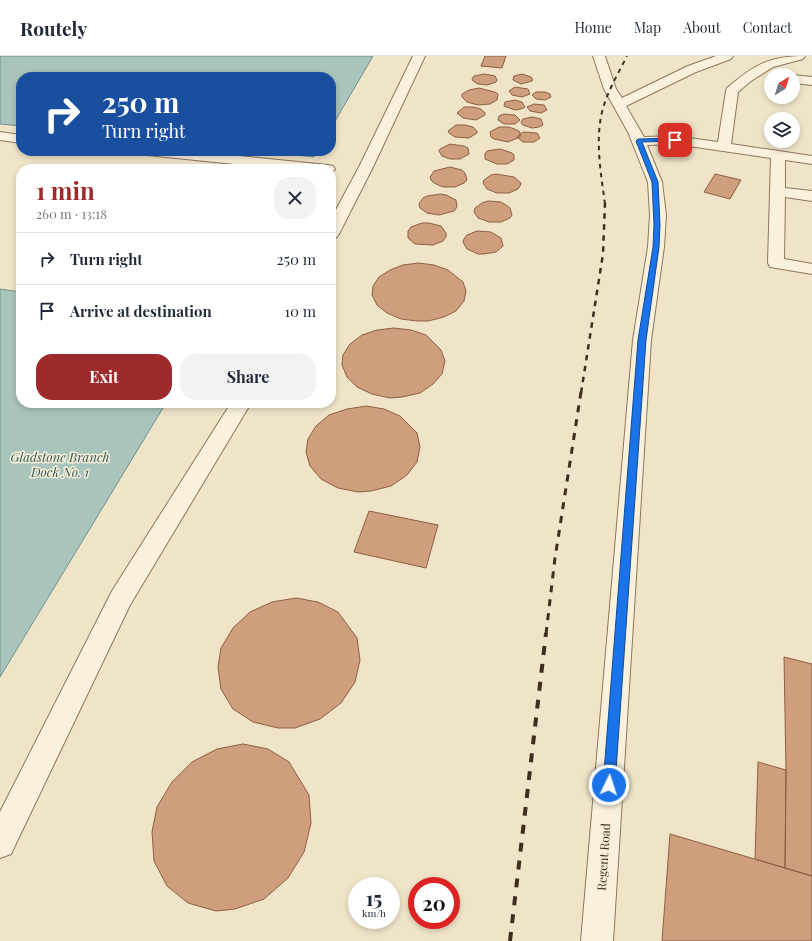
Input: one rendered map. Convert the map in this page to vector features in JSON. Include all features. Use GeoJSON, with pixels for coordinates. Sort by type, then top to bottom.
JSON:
{"type":"FeatureCollection","features":[{"type":"Feature","properties":{"kind":"lane"},"geometry":{"type":"LineString","coordinates":[[336,224],[363,173],[419,56]]}},
{"type":"Feature","properties":{"kind":"lane","name":"Regent Road"},"geometry":{"type":"LineString","coordinates":[[597,941],[642,340],[656,247],[658,214],[655,182],[637,136],[610,89],[599,56]]}},
{"type":"Feature","properties":{"kind":"lane"},"geometry":{"type":"LineString","coordinates":[[620,104],[692,68],[727,56]]}},
{"type":"Feature","properties":{"kind":"lane"},"geometry":{"type":"LineString","coordinates":[[724,147],[732,92],[747,78],[768,64],[795,57],[812,60]]}},
{"type":"Feature","properties":{"kind":"lane"},"geometry":{"type":"LineString","coordinates":[[747,78],[764,77]]}},
{"type":"Feature","properties":{"kind":"lane"},"geometry":{"type":"LineString","coordinates":[[800,80],[812,81]]}},
{"type":"Feature","properties":{"kind":"lane"},"geometry":{"type":"LineString","coordinates":[[0,136],[16,138]]}},
{"type":"Feature","properties":{"kind":"lane"},"geometry":{"type":"LineString","coordinates":[[637,136],[675,140],[812,160]]}},
{"type":"Feature","properties":{"kind":"lane"},"geometry":{"type":"LineString","coordinates":[[778,155],[776,263],[812,269]]}},
{"type":"Feature","properties":{"kind":"lane"},"geometry":{"type":"LineString","coordinates":[[197,156],[276,164]]}},
{"type":"Feature","properties":{"kind":"lane"},"geometry":{"type":"LineString","coordinates":[[336,170],[363,173]]}},
{"type":"Feature","properties":{"kind":"lane"},"geometry":{"type":"LineString","coordinates":[[777,191],[812,196]]}},
{"type":"Feature","properties":{"kind":"lane"},"geometry":{"type":"LineString","coordinates":[[0,843],[122,598],[238,408]]}},
{"type":"Feature","properties":{"kind":"water"},"geometry":{"type":"Polygon","coordinates":[[[0,56],[373,56],[336,119],[336,72],[16,72],[16,126],[0,124],[0,56]]]}},
{"type":"Feature","properties":{"kind":"water","name":"Gladstone Branch Dock No. 1"},"geometry":{"type":"Polygon","coordinates":[[[0,289],[16,291],[16,408],[163,408],[0,677],[0,289]]]}},
{"type":"Feature","properties":{"kind":"building"},"geometry":{"type":"Polygon","coordinates":[[[485,56],[506,56],[502,68],[481,66],[485,56]]]}},
{"type":"Feature","properties":{"kind":"building"},"geometry":{"type":"Polygon","coordinates":[[[484,74],[495,76],[497,80],[496,82],[487,85],[478,84],[473,81],[472,79],[474,76],[484,74]]]}},
{"type":"Feature","properties":{"kind":"building"},"geometry":{"type":"Polygon","coordinates":[[[522,74],[531,77],[533,80],[521,84],[513,80],[514,76],[522,74]]]}},
{"type":"Feature","properties":{"kind":"building"},"geometry":{"type":"Polygon","coordinates":[[[515,87],[528,89],[530,94],[522,97],[512,95],[509,91],[515,87]]]}},
{"type":"Feature","properties":{"kind":"building"},"geometry":{"type":"Polygon","coordinates":[[[479,88],[498,94],[497,100],[490,104],[478,105],[467,102],[462,97],[462,94],[469,90],[479,88]]]}},
{"type":"Feature","properties":{"kind":"building"},"geometry":{"type":"Polygon","coordinates":[[[536,92],[545,92],[550,94],[551,97],[545,100],[536,99],[532,95],[536,92]]]}},
{"type":"Feature","properties":{"kind":"building"},"geometry":{"type":"Polygon","coordinates":[[[515,100],[522,102],[525,107],[515,110],[504,106],[505,102],[515,100]]]}},
{"type":"Feature","properties":{"kind":"building"},"geometry":{"type":"Polygon","coordinates":[[[534,104],[544,105],[547,110],[541,113],[530,111],[527,107],[534,104]]]}},
{"type":"Feature","properties":{"kind":"building"},"geometry":{"type":"Polygon","coordinates":[[[464,107],[481,109],[485,115],[476,120],[463,118],[457,113],[464,107]]]}},
{"type":"Feature","properties":{"kind":"building"},"geometry":{"type":"Polygon","coordinates":[[[504,114],[515,115],[520,120],[515,124],[504,124],[498,120],[499,116],[504,114]]]}},
{"type":"Feature","properties":{"kind":"building"},"geometry":{"type":"Polygon","coordinates":[[[532,117],[541,119],[543,125],[532,128],[521,123],[523,119],[532,117]]]}},
{"type":"Feature","properties":{"kind":"building"},"geometry":{"type":"Polygon","coordinates":[[[456,125],[473,127],[477,133],[469,138],[455,137],[448,131],[456,125]]]}},
{"type":"Feature","properties":{"kind":"building"},"geometry":{"type":"Polygon","coordinates":[[[499,127],[509,127],[517,130],[520,132],[520,137],[508,142],[494,139],[491,137],[490,132],[499,127]]]}},
{"type":"Feature","properties":{"kind":"building"},"geometry":{"type":"Polygon","coordinates":[[[523,132],[537,133],[540,138],[534,142],[523,142],[517,137],[523,132]]]}},
{"type":"Feature","properties":{"kind":"building"},"geometry":{"type":"Polygon","coordinates":[[[450,144],[468,148],[469,154],[460,159],[450,159],[442,156],[439,151],[440,149],[450,144]]]}},
{"type":"Feature","properties":{"kind":"building"},"geometry":{"type":"Polygon","coordinates":[[[500,149],[512,153],[514,155],[514,160],[507,164],[497,164],[485,159],[485,154],[487,151],[500,149]]]}},
{"type":"Feature","properties":{"kind":"building"},"geometry":{"type":"Polygon","coordinates":[[[450,167],[462,170],[465,173],[467,180],[455,187],[443,187],[431,180],[430,177],[434,171],[450,167]]]}},
{"type":"Feature","properties":{"kind":"building"},"geometry":{"type":"Polygon","coordinates":[[[496,174],[514,177],[521,183],[520,186],[518,189],[509,193],[497,193],[487,189],[483,183],[484,180],[491,175],[496,174]]]}},
{"type":"Feature","properties":{"kind":"building"},"geometry":{"type":"Polygon","coordinates":[[[715,174],[741,180],[730,199],[704,192],[715,174]]]}},
{"type":"Feature","properties":{"kind":"building"},"geometry":{"type":"Polygon","coordinates":[[[440,194],[456,200],[457,207],[454,211],[439,215],[427,213],[420,208],[419,204],[423,198],[440,194]]]}},
{"type":"Feature","properties":{"kind":"building"},"geometry":{"type":"Polygon","coordinates":[[[488,201],[501,202],[510,208],[512,215],[510,218],[501,222],[489,222],[478,218],[474,212],[475,208],[488,201]]]}},
{"type":"Feature","properties":{"kind":"building"},"geometry":{"type":"Polygon","coordinates":[[[422,223],[441,226],[446,233],[446,237],[443,241],[433,245],[415,244],[408,238],[408,231],[411,227],[422,223]]]}},
{"type":"Feature","properties":{"kind":"building"},"geometry":{"type":"Polygon","coordinates":[[[477,231],[491,232],[501,238],[503,246],[496,252],[484,254],[478,254],[467,249],[463,242],[464,239],[467,235],[477,231]]]}},
{"type":"Feature","properties":{"kind":"building"},"geometry":{"type":"Polygon","coordinates":[[[419,263],[434,265],[448,270],[463,282],[466,291],[464,301],[456,311],[444,317],[428,321],[417,321],[401,319],[387,313],[377,305],[372,295],[373,286],[379,277],[390,270],[403,265],[419,263]]]}},
{"type":"Feature","properties":{"kind":"building"},"geometry":{"type":"Polygon","coordinates":[[[394,328],[411,330],[426,335],[441,350],[445,361],[442,374],[433,384],[420,393],[390,398],[372,394],[357,387],[347,377],[342,365],[343,355],[350,344],[362,335],[377,330],[394,328]]]}},
{"type":"Feature","properties":{"kind":"building"},"geometry":{"type":"Polygon","coordinates":[[[366,406],[384,409],[400,416],[417,433],[420,447],[417,462],[407,475],[391,486],[371,491],[358,492],[338,488],[321,479],[310,466],[306,452],[308,439],[316,426],[329,415],[347,409],[366,406]]]}},
{"type":"Feature","properties":{"kind":"building"},"geometry":{"type":"Polygon","coordinates":[[[369,511],[438,525],[426,568],[354,552],[369,511]]]}},
{"type":"Feature","properties":{"kind":"building"},"geometry":{"type":"Polygon","coordinates":[[[296,598],[318,602],[338,612],[357,638],[360,660],[355,682],[341,703],[320,719],[295,728],[278,728],[253,722],[233,709],[221,689],[218,667],[221,648],[233,628],[250,612],[272,602],[296,598]]]}},
{"type":"Feature","properties":{"kind":"building"},"geometry":{"type":"Polygon","coordinates":[[[784,657],[812,664],[812,876],[785,868],[786,770],[784,657]]]}},
{"type":"Feature","properties":{"kind":"building"},"geometry":{"type":"Polygon","coordinates":[[[243,744],[268,749],[289,762],[309,795],[311,823],[304,852],[288,878],[264,899],[235,909],[216,911],[188,903],[167,886],[154,861],[152,832],[157,807],[172,782],[192,762],[217,749],[243,744]]]}},
{"type":"Feature","properties":{"kind":"building"},"geometry":{"type":"Polygon","coordinates":[[[758,762],[786,770],[785,868],[755,859],[758,762]]]}},
{"type":"Feature","properties":{"kind":"building"},"geometry":{"type":"Polygon","coordinates":[[[670,834],[812,876],[812,941],[662,941],[670,834]]]}},
{"type":"Feature","properties":{"kind":"railway"},"geometry":{"type":"LineString","coordinates":[[605,204],[599,158],[600,123],[607,97],[627,56]]}},
{"type":"Feature","properties":{"kind":"railway"},"geometry":{"type":"LineString","coordinates":[[581,393],[603,254],[605,204]]}},
{"type":"Feature","properties":{"kind":"railway"},"geometry":{"type":"LineString","coordinates":[[546,634],[555,558],[581,392]]}},
{"type":"Feature","properties":{"kind":"railway"},"geometry":{"type":"LineString","coordinates":[[510,941],[546,633]]}},
{"type":"Feature","properties":{"kind":"route"},"geometry":{"type":"LineString","coordinates":[[609,785],[642,340],[656,247],[658,214],[655,182],[638,141],[675,140]]}}]}
